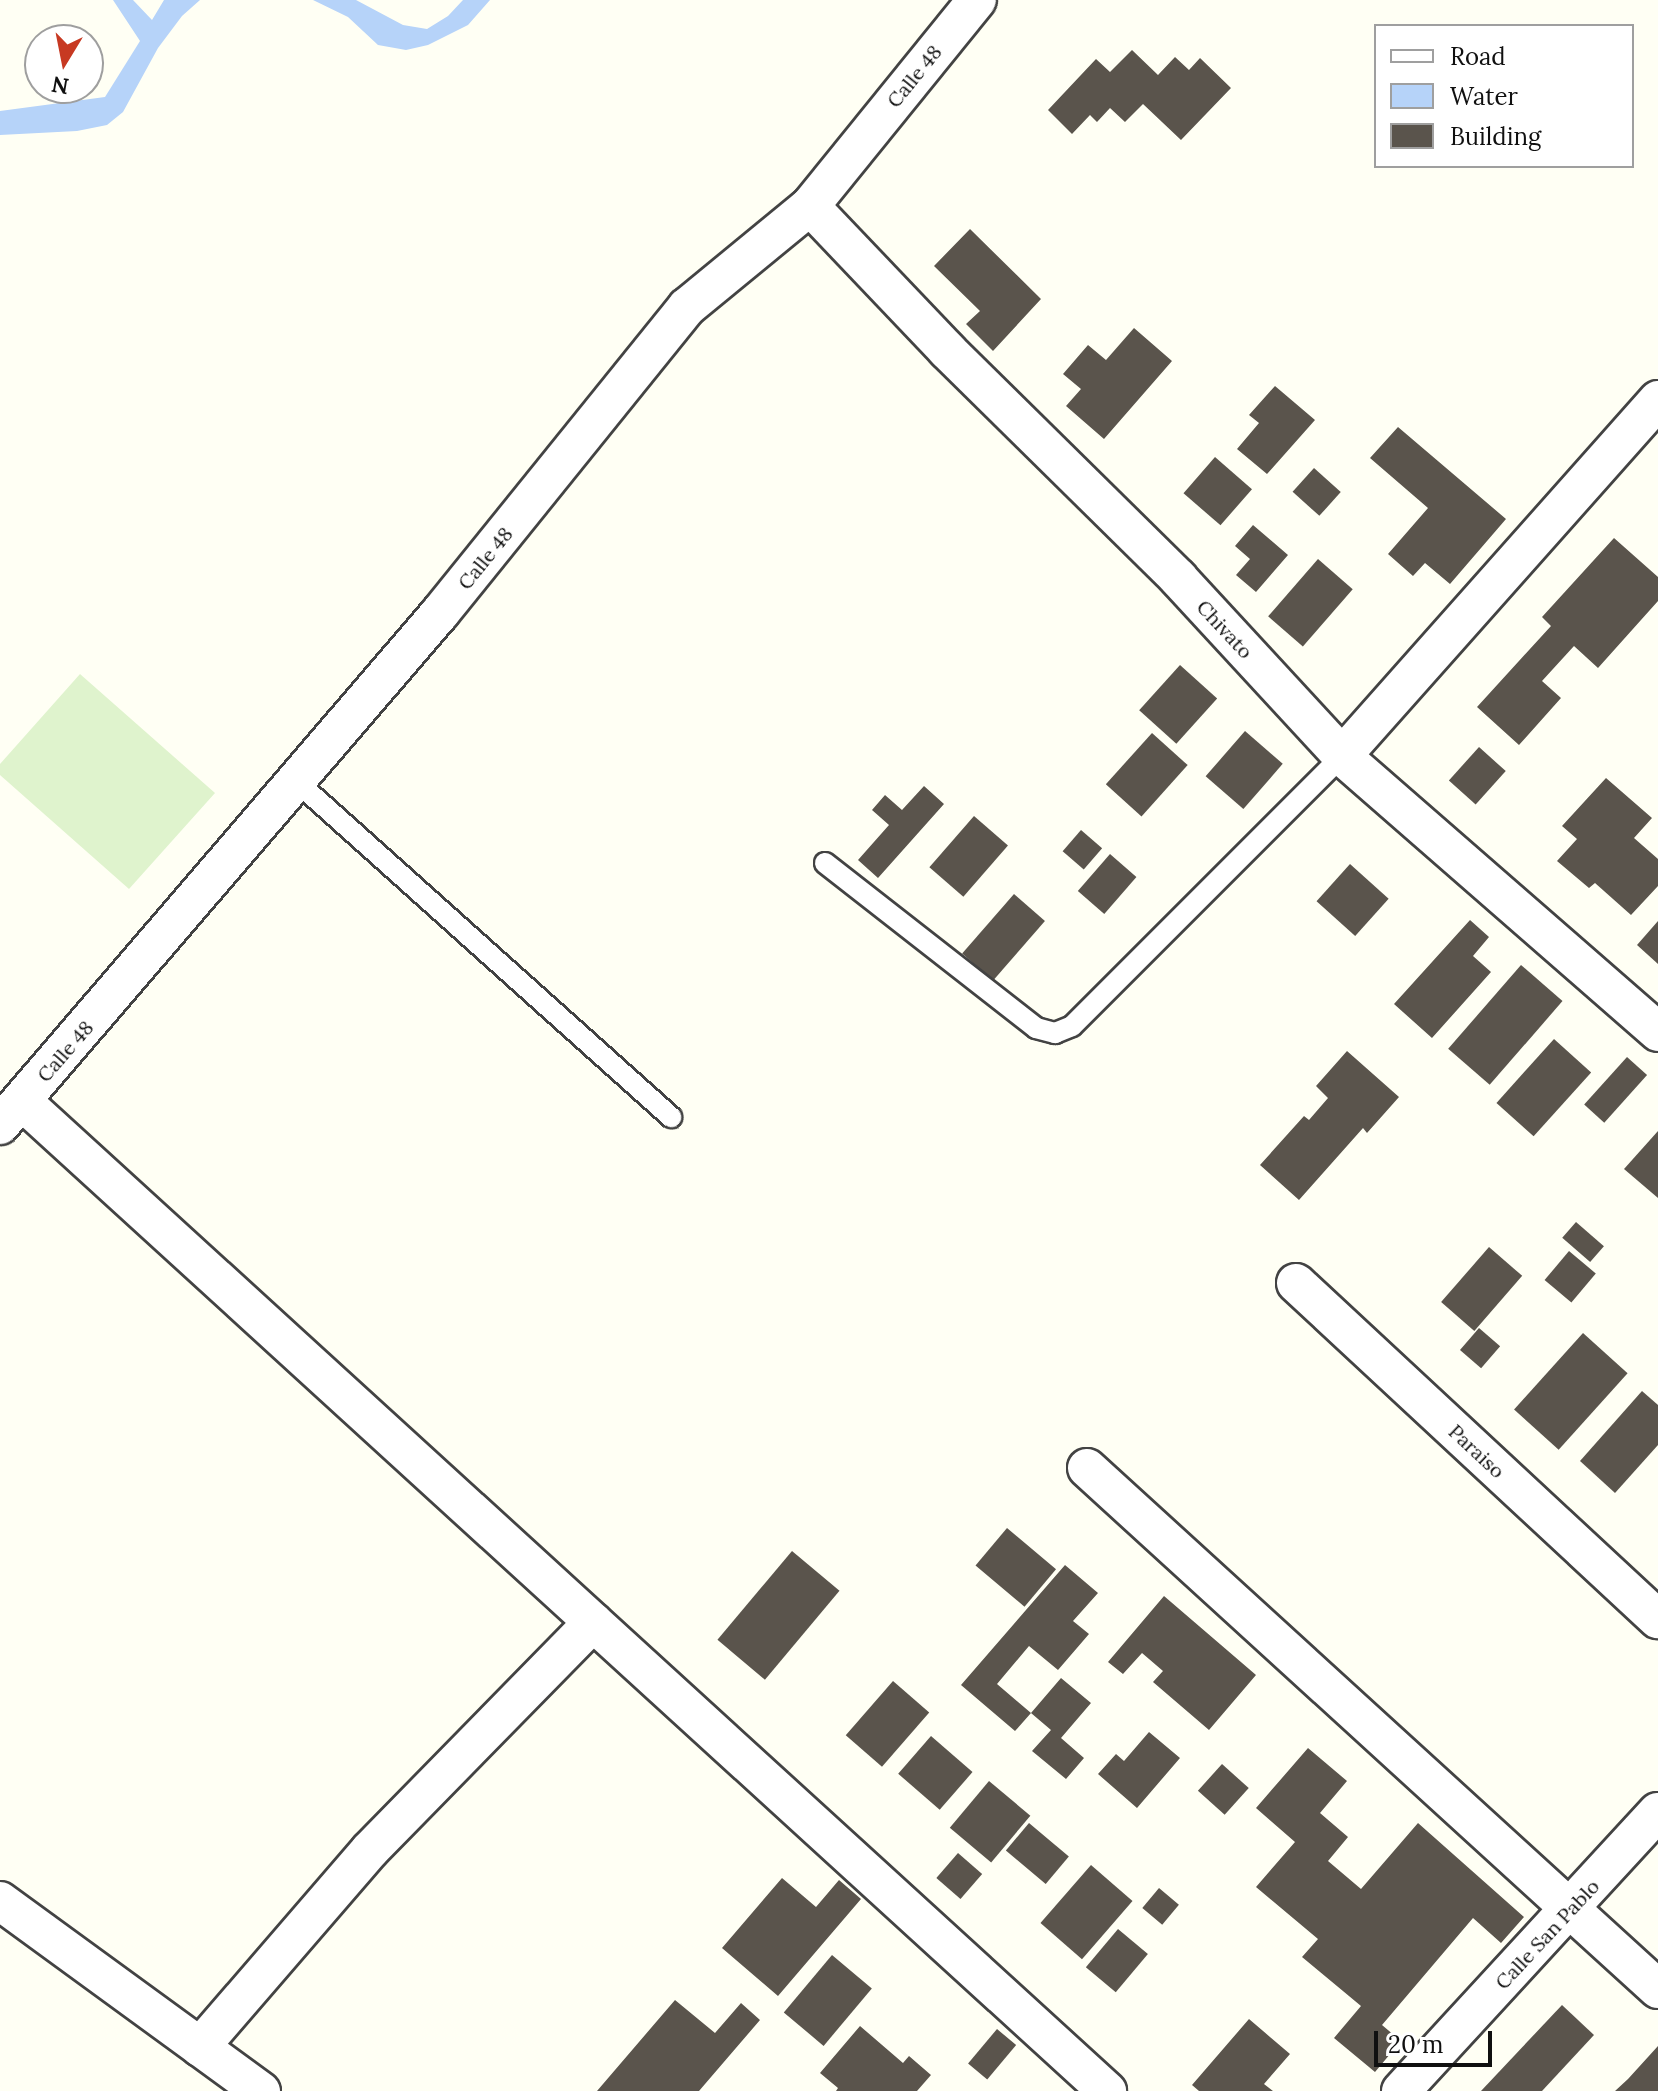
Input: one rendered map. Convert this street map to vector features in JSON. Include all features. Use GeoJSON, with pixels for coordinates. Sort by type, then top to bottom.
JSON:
{"type":"FeatureCollection","features":[{"type":"Feature","properties":{"kind":"street","name":"Calle 48"},"geometry":{"type":"LineString","coordinates":[[11,1113],[440,613],[687,307],[810,206],[977,0]]}},
{"type":"Feature","properties":{"kind":"street","name":"Chivato"},"geometry":{"type":"LineString","coordinates":[[810,206],[947,350],[1178,578],[1342,756],[1658,1032]]}},
{"type":"Feature","properties":{"kind":"street"},"geometry":{"type":"LineString","coordinates":[[1342,756],[1652,417]]}},
{"type":"Feature","properties":{"kind":"street"},"geometry":{"type":"LineString","coordinates":[[11,1113],[593,1622],[1107,2091]]}},
{"type":"Feature","properties":{"kind":"street","name":"Paraiso"},"geometry":{"type":"LineString","coordinates":[[1296,1283],[1658,1619]]}},
{"type":"Feature","properties":{"kind":"street"},"geometry":{"type":"LineString","coordinates":[[1087,1468],[1658,1989]]}},
{"type":"Feature","properties":{"kind":"street"},"geometry":{"type":"LineString","coordinates":[[200,2047],[370,1850],[593,1622]]}},
{"type":"Feature","properties":{"kind":"street","name":"Calle San Pablo"},"geometry":{"type":"LineString","coordinates":[[1401,2091],[1658,1812]]}},
{"type":"Feature","properties":{"kind":"street"},"geometry":{"type":"LineString","coordinates":[[0,1901],[261,2091]]}},
{"type":"Feature","properties":{"kind":"lane"},"geometry":{"type":"LineString","coordinates":[[825,863],[1036,1028],[1055,1033],[1072,1026],[1342,756]]}},
{"type":"Feature","properties":{"kind":"lane"},"geometry":{"type":"LineString","coordinates":[[296,781],[671,1117]]}},
{"type":"Feature","properties":{"kind":"green space"},"geometry":{"type":"Polygon","coordinates":[[[80,674],[215,793],[129,889],[0,775],[0,764],[80,674]]]}},
{"type":"Feature","properties":{"kind":"water"},"geometry":{"type":"Polygon","coordinates":[[[113,0],[133,0],[152,20],[164,0],[200,0],[182,16],[158,48],[123,112],[107,125],[77,131],[0,135],[0,111],[52,104],[104,104],[104,97],[140,41],[113,0]]]}},
{"type":"Feature","properties":{"kind":"water"},"geometry":{"type":"Polygon","coordinates":[[[313,0],[356,0],[403,25],[427,29],[448,16],[463,0],[490,0],[468,25],[428,45],[406,50],[378,45],[348,17],[313,0]]]}},
{"type":"Feature","properties":{"kind":"building"},"geometry":{"type":"Polygon","coordinates":[[[1132,50],[1158,75],[1175,57],[1189,70],[1200,58],[1231,88],[1181,140],[1143,104],[1125,122],[1110,108],[1097,122],[1090,115],[1072,134],[1048,110],[1096,59],[1110,72],[1132,50]]]}},
{"type":"Feature","properties":{"kind":"building"},"geometry":{"type":"Polygon","coordinates":[[[970,229],[1041,299],[993,351],[966,324],[980,311],[934,266],[970,229]]]}},
{"type":"Feature","properties":{"kind":"building"},"geometry":{"type":"Polygon","coordinates":[[[1134,328],[1172,361],[1104,439],[1066,406],[1081,389],[1063,374],[1088,345],[1106,360],[1134,328]]]}},
{"type":"Feature","properties":{"kind":"building"},"geometry":{"type":"Polygon","coordinates":[[[1275,386],[1315,420],[1267,474],[1237,449],[1259,423],[1249,415],[1275,386]]]}},
{"type":"Feature","properties":{"kind":"building"},"geometry":{"type":"Polygon","coordinates":[[[1398,427],[1506,519],[1450,584],[1425,563],[1413,576],[1388,554],[1428,508],[1370,458],[1398,427]]]}},
{"type":"Feature","properties":{"kind":"building"},"geometry":{"type":"Polygon","coordinates":[[[1215,457],[1252,489],[1220,525],[1184,493],[1215,457]]]}},
{"type":"Feature","properties":{"kind":"building"},"geometry":{"type":"Polygon","coordinates":[[[1314,468],[1341,492],[1319,516],[1293,492],[1314,468]]]}},
{"type":"Feature","properties":{"kind":"building"},"geometry":{"type":"Polygon","coordinates":[[[1253,525],[1288,555],[1256,592],[1236,575],[1250,559],[1235,546],[1253,525]]]}},
{"type":"Feature","properties":{"kind":"building"},"geometry":{"type":"Polygon","coordinates":[[[1614,538],[1658,577],[1658,601],[1598,668],[1574,646],[1542,681],[1561,698],[1519,745],[1477,707],[1551,626],[1542,617],[1614,538]]]}},
{"type":"Feature","properties":{"kind":"building"},"geometry":{"type":"Polygon","coordinates":[[[1318,559],[1353,589],[1303,647],[1268,616],[1318,559]]]}},
{"type":"Feature","properties":{"kind":"building"},"geometry":{"type":"Polygon","coordinates":[[[1180,665],[1217,698],[1176,744],[1139,710],[1180,665]]]}},
{"type":"Feature","properties":{"kind":"building"},"geometry":{"type":"Polygon","coordinates":[[[1245,731],[1283,764],[1243,809],[1206,776],[1245,731]]]}},
{"type":"Feature","properties":{"kind":"building"},"geometry":{"type":"Polygon","coordinates":[[[1152,733],[1188,765],[1142,816],[1106,784],[1152,733]]]}},
{"type":"Feature","properties":{"kind":"building"},"geometry":{"type":"Polygon","coordinates":[[[1479,747],[1506,771],[1476,805],[1449,780],[1479,747]]]}},
{"type":"Feature","properties":{"kind":"building"},"geometry":{"type":"Polygon","coordinates":[[[1606,778],[1652,818],[1634,838],[1658,859],[1658,886],[1631,915],[1595,883],[1589,888],[1557,861],[1577,839],[1562,826],[1606,778]]]}},
{"type":"Feature","properties":{"kind":"building"},"geometry":{"type":"Polygon","coordinates":[[[924,786],[944,804],[878,878],[858,860],[889,825],[872,810],[885,795],[902,810],[924,786]]]}},
{"type":"Feature","properties":{"kind":"building"},"geometry":{"type":"Polygon","coordinates":[[[974,816],[1008,846],[963,897],[929,867],[974,816]]]}},
{"type":"Feature","properties":{"kind":"building"},"geometry":{"type":"Polygon","coordinates":[[[1081,830],[1102,848],[1084,870],[1063,851],[1081,830]]]}},
{"type":"Feature","properties":{"kind":"building"},"geometry":{"type":"Polygon","coordinates":[[[1110,854],[1136,877],[1104,914],[1078,891],[1110,854]]]}},
{"type":"Feature","properties":{"kind":"building"},"geometry":{"type":"Polygon","coordinates":[[[1350,864],[1389,899],[1355,936],[1317,901],[1350,864]]]}},
{"type":"Feature","properties":{"kind":"building"},"geometry":{"type":"Polygon","coordinates":[[[1014,894],[1045,921],[993,981],[962,954],[1014,894]]]}},
{"type":"Feature","properties":{"kind":"building"},"geometry":{"type":"Polygon","coordinates":[[[1470,920],[1489,937],[1473,956],[1491,972],[1432,1038],[1394,1004],[1470,920]]]}},
{"type":"Feature","properties":{"kind":"building"},"geometry":{"type":"Polygon","coordinates":[[[1658,921],[1658,964],[1637,945],[1658,921]]]}},
{"type":"Feature","properties":{"kind":"building"},"geometry":{"type":"Polygon","coordinates":[[[1521,965],[1563,1001],[1490,1085],[1448,1049],[1521,965]]]}},
{"type":"Feature","properties":{"kind":"building"},"geometry":{"type":"Polygon","coordinates":[[[1554,1039],[1591,1072],[1534,1136],[1496,1103],[1554,1039]]]}},
{"type":"Feature","properties":{"kind":"building"},"geometry":{"type":"Polygon","coordinates":[[[1347,1051],[1399,1097],[1367,1133],[1363,1128],[1299,1200],[1260,1165],[1304,1116],[1309,1120],[1328,1098],[1316,1086],[1347,1051]]]}},
{"type":"Feature","properties":{"kind":"building"},"geometry":{"type":"Polygon","coordinates":[[[1627,1057],[1647,1075],[1604,1123],[1584,1105],[1627,1057]]]}},
{"type":"Feature","properties":{"kind":"building"},"geometry":{"type":"Polygon","coordinates":[[[1658,1131],[1658,1198],[1624,1169],[1658,1131]]]}},
{"type":"Feature","properties":{"kind":"building"},"geometry":{"type":"Polygon","coordinates":[[[1576,1222],[1604,1246],[1590,1262],[1562,1238],[1576,1222]]]}},
{"type":"Feature","properties":{"kind":"building"},"geometry":{"type":"Polygon","coordinates":[[[1489,1247],[1522,1276],[1474,1331],[1441,1302],[1489,1247]]]}},
{"type":"Feature","properties":{"kind":"building"},"geometry":{"type":"Polygon","coordinates":[[[1569,1251],[1596,1273],[1571,1303],[1545,1280],[1569,1251]]]}},
{"type":"Feature","properties":{"kind":"building"},"geometry":{"type":"Polygon","coordinates":[[[1479,1328],[1500,1346],[1481,1368],[1460,1350],[1479,1328]]]}},
{"type":"Feature","properties":{"kind":"building"},"geometry":{"type":"Polygon","coordinates":[[[1583,1333],[1628,1373],[1559,1450],[1514,1410],[1583,1333]]]}},
{"type":"Feature","properties":{"kind":"building"},"geometry":{"type":"Polygon","coordinates":[[[1642,1391],[1658,1405],[1658,1445],[1615,1493],[1580,1461],[1642,1391]]]}},
{"type":"Feature","properties":{"kind":"building"},"geometry":{"type":"Polygon","coordinates":[[[1007,1528],[1056,1569],[1025,1607],[976,1566],[1007,1528]]]}},
{"type":"Feature","properties":{"kind":"building"},"geometry":{"type":"Polygon","coordinates":[[[792,1551],[839,1591],[765,1680],[717,1640],[792,1551]]]}},
{"type":"Feature","properties":{"kind":"building"},"geometry":{"type":"Polygon","coordinates":[[[1065,1565],[1098,1593],[1073,1621],[1089,1634],[1058,1670],[1029,1646],[997,1684],[1031,1713],[1015,1731],[961,1685],[1065,1565]]]}},
{"type":"Feature","properties":{"kind":"building"},"geometry":{"type":"Polygon","coordinates":[[[1164,1596],[1256,1675],[1209,1730],[1153,1682],[1163,1671],[1142,1653],[1123,1674],[1108,1662],[1164,1596]]]}},
{"type":"Feature","properties":{"kind":"building"},"geometry":{"type":"Polygon","coordinates":[[[1061,1678],[1091,1703],[1061,1738],[1084,1758],[1066,1779],[1032,1751],[1051,1730],[1031,1713],[1061,1678]]]}},
{"type":"Feature","properties":{"kind":"building"},"geometry":{"type":"Polygon","coordinates":[[[893,1681],[929,1712],[882,1767],[846,1735],[893,1681]]]}},
{"type":"Feature","properties":{"kind":"building"},"geometry":{"type":"Polygon","coordinates":[[[1149,1732],[1180,1758],[1137,1808],[1098,1774],[1116,1754],[1124,1761],[1149,1732]]]}},
{"type":"Feature","properties":{"kind":"building"},"geometry":{"type":"Polygon","coordinates":[[[931,1736],[973,1772],[940,1810],[898,1774],[931,1736]]]}},
{"type":"Feature","properties":{"kind":"building"},"geometry":{"type":"Polygon","coordinates":[[[1308,1748],[1347,1781],[1320,1813],[1348,1837],[1328,1861],[1361,1889],[1418,1823],[1524,1917],[1501,1943],[1473,1918],[1382,2025],[1401,2041],[1375,2072],[1334,2038],[1361,2006],[1302,1957],[1318,1939],[1256,1887],[1295,1842],[1256,1808],[1308,1748]]]}},
{"type":"Feature","properties":{"kind":"building"},"geometry":{"type":"Polygon","coordinates":[[[1222,1764],[1249,1788],[1225,1815],[1198,1791],[1222,1764]]]}},
{"type":"Feature","properties":{"kind":"building"},"geometry":{"type":"Polygon","coordinates":[[[989,1781],[1030,1816],[991,1862],[950,1828],[989,1781]]]}},
{"type":"Feature","properties":{"kind":"building"},"geometry":{"type":"Polygon","coordinates":[[[1029,1823],[1069,1856],[1046,1884],[1006,1851],[1029,1823]]]}},
{"type":"Feature","properties":{"kind":"building"},"geometry":{"type":"Polygon","coordinates":[[[958,1853],[982,1874],[961,1899],[936,1878],[958,1853]]]}},
{"type":"Feature","properties":{"kind":"building"},"geometry":{"type":"Polygon","coordinates":[[[1091,1865],[1133,1901],[1082,1959],[1040,1923],[1091,1865]]]}},
{"type":"Feature","properties":{"kind":"building"},"geometry":{"type":"Polygon","coordinates":[[[782,1878],[816,1907],[839,1880],[861,1899],[778,1996],[722,1948],[782,1878]]]}},
{"type":"Feature","properties":{"kind":"building"},"geometry":{"type":"Polygon","coordinates":[[[1159,1888],[1179,1905],[1162,1925],[1142,1908],[1159,1888]]]}},
{"type":"Feature","properties":{"kind":"building"},"geometry":{"type":"Polygon","coordinates":[[[1118,1929],[1148,1954],[1116,1992],[1086,1967],[1118,1929]]]}},
{"type":"Feature","properties":{"kind":"building"},"geometry":{"type":"Polygon","coordinates":[[[832,1955],[872,1988],[824,2046],[784,2012],[832,1955]]]}},
{"type":"Feature","properties":{"kind":"building"},"geometry":{"type":"Polygon","coordinates":[[[675,2000],[715,2033],[741,2003],[760,2020],[699,2091],[597,2091],[675,2000]]]}},
{"type":"Feature","properties":{"kind":"building"},"geometry":{"type":"Polygon","coordinates":[[[1562,2005],[1594,2035],[1542,2091],[1481,2091],[1562,2005]]]}},
{"type":"Feature","properties":{"kind":"building"},"geometry":{"type":"Polygon","coordinates":[[[1249,2019],[1290,2054],[1264,2084],[1273,2091],[1199,2091],[1192,2085],[1249,2019]]]}},
{"type":"Feature","properties":{"kind":"building"},"geometry":{"type":"Polygon","coordinates":[[[860,2026],[903,2063],[909,2056],[931,2075],[917,2091],[836,2091],[838,2088],[820,2073],[860,2026]]]}},
{"type":"Feature","properties":{"kind":"building"},"geometry":{"type":"Polygon","coordinates":[[[997,2029],[1016,2045],[987,2080],[968,2063],[997,2029]]]}},
{"type":"Feature","properties":{"kind":"building"},"geometry":{"type":"Polygon","coordinates":[[[1658,2046],[1658,2091],[1615,2091],[1628,2079],[1658,2046]]]}}]}
